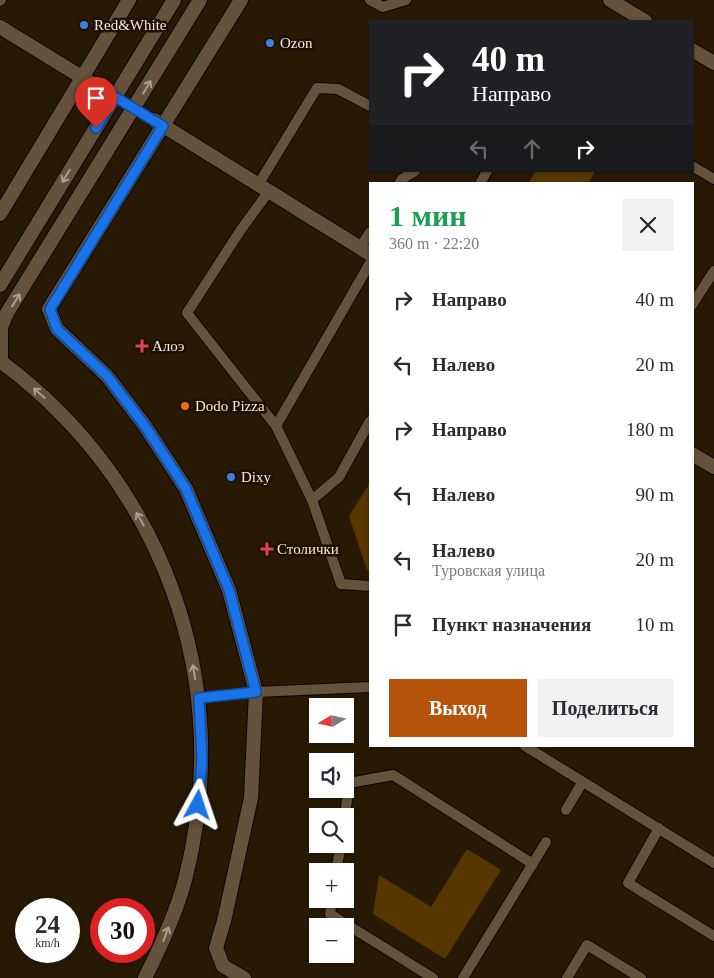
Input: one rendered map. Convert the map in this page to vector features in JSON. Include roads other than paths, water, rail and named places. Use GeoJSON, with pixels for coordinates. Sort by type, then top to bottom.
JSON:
{"type":"FeatureCollection","features":[{"type":"Feature","properties":{"kind":"street"},"geometry":{"type":"LineString","coordinates":[[0,214],[129,0]]}},
{"type":"Feature","properties":{"kind":"street"},"geometry":{"type":"LineString","coordinates":[[0,284],[111,94],[174,0]]}},
{"type":"Feature","properties":{"kind":"street"},"geometry":{"type":"LineString","coordinates":[[145,978],[165,939],[185,881],[197,821],[202,760],[199,698],[187,637],[168,577],[142,520],[108,467],[67,419],[21,377],[1,362],[1,328],[7,313],[200,0]]}},
{"type":"Feature","properties":{"kind":"street"},"geometry":{"type":"LineString","coordinates":[[241,0],[158,123],[50,309],[57,329],[107,376],[145,426],[186,489],[229,590],[256,692],[251,798],[224,921],[216,948],[223,966],[244,978]]}},
{"type":"Feature","properties":{"kind":"street"},"geometry":{"type":"LineString","coordinates":[[610,0],[643,20]]}},
{"type":"Feature","properties":{"kind":"street"},"geometry":{"type":"LineString","coordinates":[[0,27],[111,94]]}},
{"type":"Feature","properties":{"kind":"street"},"geometry":{"type":"LineString","coordinates":[[694,51],[714,63]]}},
{"type":"Feature","properties":{"kind":"street"},"geometry":{"type":"LineString","coordinates":[[158,123],[365,251]]}},
{"type":"Feature","properties":{"kind":"street"},"geometry":{"type":"LineString","coordinates":[[694,455],[714,466]]}},
{"type":"Feature","properties":{"kind":"lane"},"geometry":{"type":"LineString","coordinates":[[370,0],[383,7],[406,0]]}},
{"type":"Feature","properties":{"kind":"lane"},"geometry":{"type":"LineString","coordinates":[[369,105],[338,89],[317,88],[240,231],[187,313],[276,426],[312,500],[341,584],[369,586]]}},
{"type":"Feature","properties":{"kind":"lane"},"geometry":{"type":"LineString","coordinates":[[111,94],[158,123]]}},
{"type":"Feature","properties":{"kind":"lane"},"geometry":{"type":"LineString","coordinates":[[694,167],[714,179]]}},
{"type":"Feature","properties":{"kind":"lane"},"geometry":{"type":"LineString","coordinates":[[404,182],[415,172]]}},
{"type":"Feature","properties":{"kind":"lane"},"geometry":{"type":"LineString","coordinates":[[365,251],[369,236]]}},
{"type":"Feature","properties":{"kind":"lane"},"geometry":{"type":"LineString","coordinates":[[276,426],[369,265]]}},
{"type":"Feature","properties":{"kind":"lane"},"geometry":{"type":"LineString","coordinates":[[694,301],[714,271]]}},
{"type":"Feature","properties":{"kind":"lane"},"geometry":{"type":"LineString","coordinates":[[312,500],[339,476],[369,423]]}},
{"type":"Feature","properties":{"kind":"lane"},"geometry":{"type":"LineString","coordinates":[[199,698],[256,692],[369,687]]}},
{"type":"Feature","properties":{"kind":"lane"},"geometry":{"type":"LineString","coordinates":[[527,747],[714,863]]}},
{"type":"Feature","properties":{"kind":"lane"},"geometry":{"type":"LineString","coordinates":[[346,808],[350,783],[393,775],[532,864]]}},
{"type":"Feature","properties":{"kind":"lane"},"geometry":{"type":"LineString","coordinates":[[566,810],[582,783]]}},
{"type":"Feature","properties":{"kind":"lane"},"geometry":{"type":"LineString","coordinates":[[659,828],[628,882],[714,936]]}},
{"type":"Feature","properties":{"kind":"lane"},"geometry":{"type":"LineString","coordinates":[[463,978],[546,842]]}},
{"type":"Feature","properties":{"kind":"lane"},"geometry":{"type":"LineString","coordinates":[[331,908],[330,914],[433,978]]}},
{"type":"Feature","properties":{"kind":"lane"},"geometry":{"type":"LineString","coordinates":[[567,978],[587,945],[641,978]]}},
{"type":"Feature","properties":{"kind":"place","name":"Red&White"},"geometry":{"type":"Point","coordinates":[84,25]}},
{"type":"Feature","properties":{"kind":"place","name":"Ozon"},"geometry":{"type":"Point","coordinates":[270,43]}},
{"type":"Feature","properties":{"kind":"place","name":"Алоэ"},"geometry":{"type":"Point","coordinates":[142,346]}},
{"type":"Feature","properties":{"kind":"place","name":"Dodo Pizza"},"geometry":{"type":"Point","coordinates":[185,406]}},
{"type":"Feature","properties":{"kind":"place","name":"Dixy"},"geometry":{"type":"Point","coordinates":[231,477]}},
{"type":"Feature","properties":{"kind":"place","name":"Столички"},"geometry":{"type":"Point","coordinates":[267,549]}}]}
